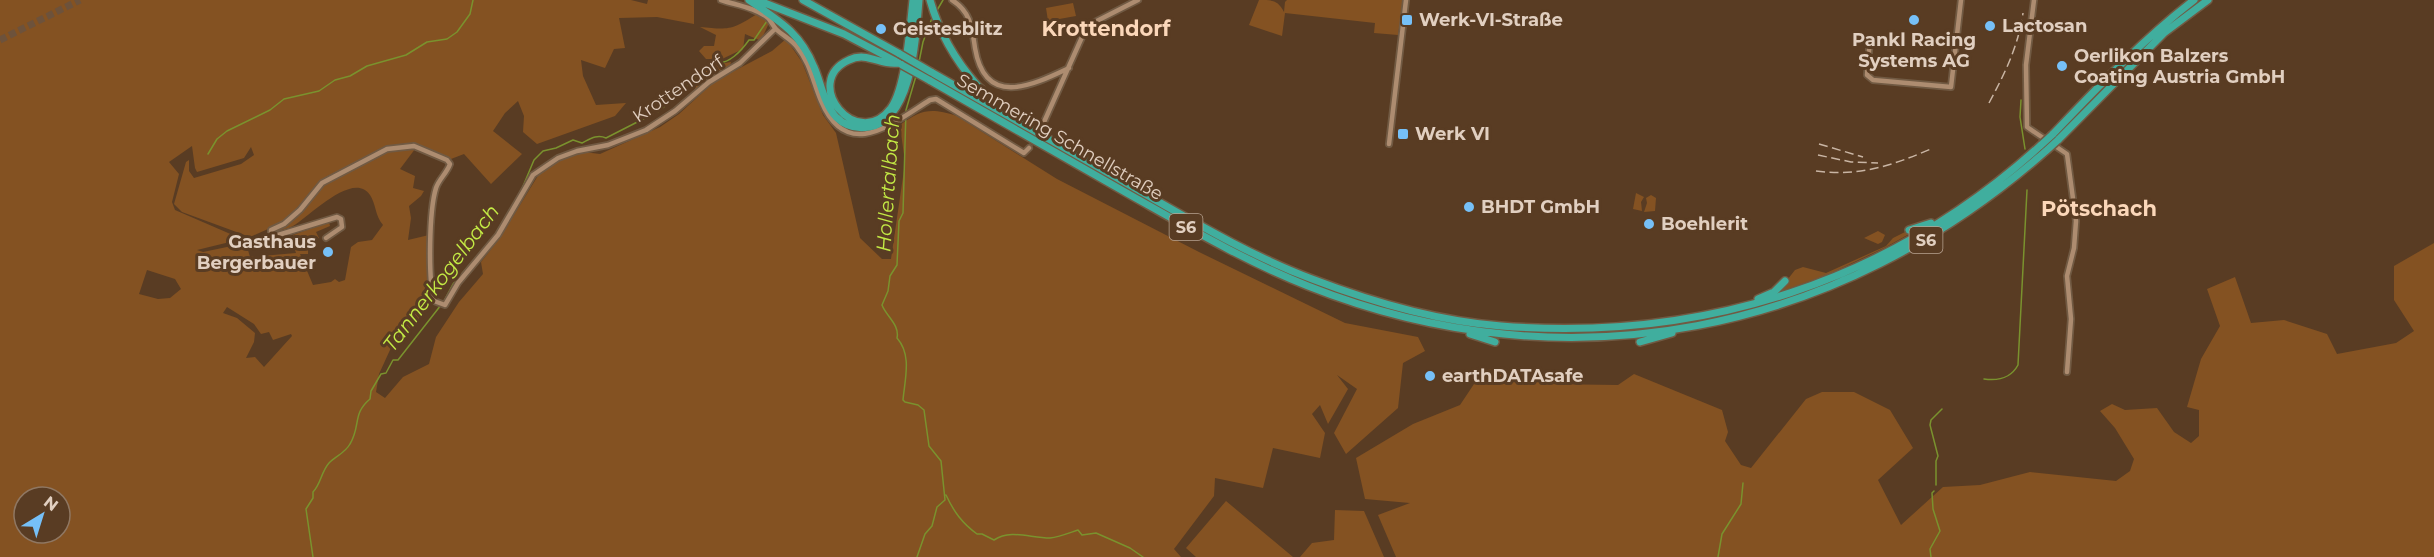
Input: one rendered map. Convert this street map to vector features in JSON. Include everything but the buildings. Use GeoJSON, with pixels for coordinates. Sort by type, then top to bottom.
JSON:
{"type":"FeatureCollection","features":[{"type":"Feature","properties":{"kind":"highway"},"geometry":{"type":"LineString","coordinates":[[749,0],[780,20],[799,40],[814,64],[831,111],[848,125],[860,128],[883,123],[892,115],[902,100],[904,63],[913,0]]}},
{"type":"Feature","properties":{"kind":"highway","name":"Semmering Schnellstraße"},"geometry":{"type":"LineString","coordinates":[[757,0],[844,34],[904,63],[929,80],[1178,222],[1261,265],[1306,285],[1369,308],[1454,328],[1571,338],[1683,329],[1740,317],[1788,304],[1882,265],[1974,209],[2012,181],[2164,33],[2208,0]]}},
{"type":"Feature","properties":{"kind":"highway","name":"Semmering Schnellstraße"},"geometry":{"type":"LineString","coordinates":[[803,0],[1176,212],[1262,257],[1308,278],[1370,300],[1433,316],[1498,326],[1579,330],[1686,319],[1777,299],[1878,258],[1962,209],[2044,148]]}},
{"type":"Feature","properties":{"kind":"highway"},"geometry":{"type":"LineString","coordinates":[[904,63],[891,64],[866,56],[856,57],[846,62],[834,74],[831,84],[831,96],[836,107],[847,118],[856,121],[872,121],[891,108],[896,97],[919,0]]}},
{"type":"Feature","properties":{"kind":"highway","name":"Semmering Schnellstraße"},"geometry":{"type":"LineString","coordinates":[[2055,137],[2127,57],[2159,27],[2194,0]]}},
{"type":"Feature","properties":{"kind":"highway"},"geometry":{"type":"LineString","coordinates":[[931,4],[938,24],[961,65],[1007,116]]}},
{"type":"Feature","properties":{"kind":"highway"},"geometry":{"type":"LineString","coordinates":[[1909,230],[1922,228],[1947,213],[1962,209]]}},
{"type":"Feature","properties":{"kind":"highway"},"geometry":{"type":"LineString","coordinates":[[1726,311],[1766,297],[1785,281]]}},
{"type":"Feature","properties":{"kind":"highway"},"geometry":{"type":"LineString","coordinates":[[1454,328],[1495,342]]}},
{"type":"Feature","properties":{"kind":"highway"},"geometry":{"type":"LineString","coordinates":[[1640,342],[1683,329]]}},
{"type":"Feature","properties":{"kind":"street"},"geometry":{"type":"LineString","coordinates":[[721,0],[763,15],[770,20],[775,29],[787,36],[805,59],[821,101],[830,117],[836,124],[854,133],[870,134],[880,131],[930,100],[941,101],[1024,153],[1029,148]]}},
{"type":"Feature","properties":{"kind":"street"},"geometry":{"type":"LineString","coordinates":[[952,0],[968,16],[972,25],[979,64],[994,84],[1001,88],[1029,85],[1069,68]]}},
{"type":"Feature","properties":{"kind":"street"},"geometry":{"type":"LineString","coordinates":[[1044,122],[1090,23],[1138,0]]}},
{"type":"Feature","properties":{"kind":"street"},"geometry":{"type":"LineString","coordinates":[[1389,144],[1406,0]]}},
{"type":"Feature","properties":{"kind":"street"},"geometry":{"type":"LineString","coordinates":[[1870,39],[1868,75],[1873,80],[1951,87],[1961,0]]}},
{"type":"Feature","properties":{"kind":"street"},"geometry":{"type":"LineString","coordinates":[[2034,0],[2026,65],[2027,127],[2067,154],[2076,213],[2074,248],[2067,276],[2071,319],[2067,372]]}},
{"type":"Feature","properties":{"kind":"street","name":"Krottendorf"},"geometry":{"type":"LineString","coordinates":[[326,238],[342,227],[341,219],[337,217],[274,236],[271,230],[284,224],[300,210],[322,183],[387,149],[414,146],[447,160],[450,164],[437,187],[433,214],[431,278],[434,301],[442,305],[498,235],[533,175],[558,158],[577,151],[608,146],[646,130],[675,111],[709,82],[741,63],[775,29]]}},
{"type":"Feature","properties":{"kind":"shaded area"},"geometry":{"type":"Polygon","coordinates":[[[0,0],[631,0],[647,4],[648,0],[694,0],[694,24],[657,17],[619,18],[625,48],[614,49],[605,68],[581,60],[583,76],[596,105],[626,103],[615,116],[537,144],[523,132],[524,116],[518,101],[505,113],[493,131],[522,154],[491,184],[464,154],[451,159],[412,143],[400,144],[378,151],[328,176],[317,184],[286,221],[250,237],[182,212],[174,204],[186,162],[189,160],[189,171],[194,178],[241,164],[254,155],[251,147],[244,158],[197,172],[192,146],[169,162],[179,174],[172,202],[175,210],[242,239],[197,250],[203,252],[246,243],[250,257],[296,253],[295,250],[308,246],[308,254],[300,254],[313,285],[331,282],[335,279],[339,282],[345,280],[351,247],[358,242],[372,240],[383,225],[378,218],[370,195],[362,189],[353,188],[342,192],[293,226],[275,231],[283,227],[308,197],[332,177],[382,153],[406,148],[415,149],[400,169],[415,176],[413,188],[424,191],[409,206],[411,218],[408,240],[429,235],[428,273],[431,298],[415,325],[395,339],[379,374],[376,392],[385,398],[403,377],[429,364],[436,337],[459,302],[483,274],[481,262],[499,239],[539,174],[569,156],[584,152],[600,154],[660,127],[679,114],[715,81],[772,51],[786,39],[802,62],[823,115],[836,133],[860,238],[882,259],[891,259],[905,163],[900,125],[921,113],[940,112],[957,116],[1057,179],[1345,323],[1418,337],[1425,351],[1403,363],[1398,408],[1346,454],[1334,433],[1357,389],[1337,375],[1348,389],[1328,424],[1320,405],[1312,414],[1325,433],[1320,458],[1273,448],[1263,488],[1215,478],[1214,496],[1174,549],[1181,557],[0,557],[0,0]],[[147,270],[139,294],[158,299],[170,298],[181,289],[175,279],[147,270]],[[227,307],[223,313],[237,318],[255,333],[254,342],[246,358],[255,357],[264,367],[292,336],[291,334],[273,340],[269,332],[261,334],[254,324],[227,307]]]}},
{"type":"Feature","properties":{"kind":"shaded area"},"geometry":{"type":"Polygon","coordinates":[[[1259,0],[1274,2],[1284,12],[1287,0],[1403,0],[1398,35],[1374,33],[1375,23],[1285,13],[1282,36],[1249,25],[1259,0]]]}},
{"type":"Feature","properties":{"kind":"shaded area"},"geometry":{"type":"Polygon","coordinates":[[[1073,3],[1076,16],[1048,21],[1046,8],[1073,3]]]}},
{"type":"Feature","properties":{"kind":"shaded area"},"geometry":{"type":"Polygon","coordinates":[[[757,14],[769,23],[759,40],[745,34],[743,49],[722,59],[706,59],[699,51],[704,46],[714,46],[716,35],[700,27],[730,28],[757,14]]]}},
{"type":"Feature","properties":{"kind":"shaded area"},"geometry":{"type":"Polygon","coordinates":[[[731,62],[730,66],[718,71],[695,90],[695,81],[713,65],[731,62]]]}},
{"type":"Feature","properties":{"kind":"shaded area"},"geometry":{"type":"Polygon","coordinates":[[[1636,193],[1644,197],[1641,202],[1642,211],[1633,209],[1636,193]]]}},
{"type":"Feature","properties":{"kind":"shaded area"},"geometry":{"type":"Polygon","coordinates":[[[1651,195],[1656,198],[1655,211],[1644,212],[1646,198],[1651,195]]]}},
{"type":"Feature","properties":{"kind":"shaded area"},"geometry":{"type":"Polygon","coordinates":[[[329,222],[330,226],[316,232],[319,238],[298,245],[293,235],[329,222]]]}},
{"type":"Feature","properties":{"kind":"shaded area"},"geometry":{"type":"Polygon","coordinates":[[[1878,231],[1885,235],[1882,242],[1878,244],[1864,238],[1878,231]]]}},
{"type":"Feature","properties":{"kind":"shaded area"},"geometry":{"type":"Polygon","coordinates":[[[1905,232],[1911,233],[1886,247],[1829,274],[1777,293],[1795,270],[1803,267],[1826,273],[1886,246],[1893,238],[1905,232]]]}},
{"type":"Feature","properties":{"kind":"shaded area"},"geometry":{"type":"Polygon","coordinates":[[[2434,243],[2434,557],[1396,557],[1378,515],[1410,503],[1365,499],[1356,458],[1413,424],[1460,405],[1484,369],[1524,373],[1543,384],[1618,385],[1634,374],[1722,410],[1728,432],[1725,441],[1741,465],[1751,468],[1806,399],[1822,392],[1854,392],[1890,410],[1913,448],[1878,480],[1901,525],[1943,487],[1980,485],[2030,472],[2116,481],[2130,471],[2134,459],[2115,428],[2100,411],[2112,404],[2125,410],[2157,408],[2174,432],[2191,443],[2199,436],[2199,410],[2187,407],[2201,359],[2220,326],[2207,289],[2235,277],[2251,323],[2284,320],[2327,334],[2337,354],[2396,343],[2414,331],[2394,300],[2394,266],[2434,243]]]}},
{"type":"Feature","properties":{"kind":"shaded area"},"geometry":{"type":"Polygon","coordinates":[[[1226,501],[1293,557],[1196,557],[1186,548],[1226,501]]]}},
{"type":"Feature","properties":{"kind":"shaded area"},"geometry":{"type":"Polygon","coordinates":[[[1335,510],[1364,511],[1384,557],[1300,557],[1312,543],[1334,540],[1335,510]]]}},
{"type":"Feature","properties":{"kind":"waterway"},"geometry":{"type":"LineString","coordinates":[[208,154],[217,139],[227,131],[270,110],[284,99],[319,91],[335,80],[350,76],[367,66],[406,55],[427,42],[447,39],[457,32],[470,14],[473,0]]}},
{"type":"Feature","properties":{"kind":"waterway","name":"Hollertalbach"},"geometry":{"type":"LineString","coordinates":[[936,12],[943,0]]}},
{"type":"Feature","properties":{"kind":"waterway","name":"Hollertalbach"},"geometry":{"type":"LineString","coordinates":[[919,62],[923,42],[932,18]]}},
{"type":"Feature","properties":{"kind":"waterway","name":"Tannerkogelbach"},"geometry":{"type":"LineString","coordinates":[[658,112],[692,82],[699,72],[704,71],[715,62],[725,62],[739,52],[749,40],[754,40],[767,21]]}},
{"type":"Feature","properties":{"kind":"waterway","name":"Hollertalbach"},"geometry":{"type":"LineString","coordinates":[[916,76],[906,110],[903,213],[899,221],[897,265],[890,276],[888,291],[882,305],[895,325],[897,338],[905,352],[903,400],[918,405],[924,410],[929,446],[941,461],[945,500],[937,507],[932,526],[925,534],[917,557]]}},
{"type":"Feature","properties":{"kind":"waterway"},"geometry":{"type":"LineString","coordinates":[[2021,100],[2020,117],[2025,149]]}},
{"type":"Feature","properties":{"kind":"waterway","name":"Tannerkogelbach"},"geometry":{"type":"LineString","coordinates":[[444,301],[453,284],[493,238],[521,191],[534,160],[543,151],[573,140],[582,143],[597,137],[606,138],[653,114]]}},
{"type":"Feature","properties":{"kind":"waterway"},"geometry":{"type":"LineString","coordinates":[[1984,379],[2004,378],[2018,365],[2027,190]]}},
{"type":"Feature","properties":{"kind":"waterway","name":"Tannerkogelbach"},"geometry":{"type":"LineString","coordinates":[[313,557],[306,509],[324,470],[350,444],[361,410],[370,399],[371,391],[381,374],[386,373],[393,360],[398,360],[441,305]]}},
{"type":"Feature","properties":{"kind":"waterway"},"geometry":{"type":"LineString","coordinates":[[1936,485],[1938,456],[1930,425],[1931,420],[1942,409]]}},
{"type":"Feature","properties":{"kind":"waterway"},"geometry":{"type":"LineString","coordinates":[[1718,557],[1722,534],[1741,504],[1743,483]]}},
{"type":"Feature","properties":{"kind":"waterway"},"geometry":{"type":"LineString","coordinates":[[1931,557],[1930,549],[1940,531],[1933,509],[1932,493],[1934,491]]}},
{"type":"Feature","properties":{"kind":"waterway"},"geometry":{"type":"LineString","coordinates":[[946,495],[955,512],[967,526],[977,534],[994,540],[1007,535],[1050,538],[1078,530],[1082,535],[1096,533],[1130,548],[1143,557]]}},
{"type":"Feature","properties":{"kind":"tunnel"},"geometry":{"type":"LineString","coordinates":[[0,40],[80,0]]}},
{"type":"Feature","properties":{"kind":"tunnel"},"geometry":{"type":"LineString","coordinates":[[1029,148],[1044,122]]}},
{"type":"Feature","properties":{"kind":"railway"},"geometry":{"type":"LineString","coordinates":[[1989,103],[2010,60],[2023,13]]}},
{"type":"Feature","properties":{"kind":"railway"},"geometry":{"type":"LineString","coordinates":[[1819,144],[1863,157]]}},
{"type":"Feature","properties":{"kind":"railway"},"geometry":{"type":"LineString","coordinates":[[1816,171],[1862,171],[1904,160],[1933,148]]}},
{"type":"Feature","properties":{"kind":"railway"},"geometry":{"type":"LineString","coordinates":[[1818,155],[1851,162],[1878,163]]}},
{"type":"Feature","properties":{"kind":"place","name":"Werk-VI-Straße"},"geometry":{"type":"Point","coordinates":[1407,20]}},
{"type":"Feature","properties":{"kind":"place","name":"Pankl Racing Systems AG"},"geometry":{"type":"Point","coordinates":[1914,20]}},
{"type":"Feature","properties":{"kind":"place","name":"Lactosan"},"geometry":{"type":"Point","coordinates":[1990,26]}},
{"type":"Feature","properties":{"kind":"place","name":"Geistesblitz"},"geometry":{"type":"Point","coordinates":[881,29]}},
{"type":"Feature","properties":{"kind":"place","name":"Oerlikon Balzers Coating Austria GmbH"},"geometry":{"type":"Point","coordinates":[2062,66]}},
{"type":"Feature","properties":{"kind":"place","name":"Werk VI"},"geometry":{"type":"Point","coordinates":[1403,134]}},
{"type":"Feature","properties":{"kind":"place","name":"BHDT GmbH"},"geometry":{"type":"Point","coordinates":[1469,207]}},
{"type":"Feature","properties":{"kind":"place","name":"Boehlerit"},"geometry":{"type":"Point","coordinates":[1649,224]}},
{"type":"Feature","properties":{"kind":"place","name":"Gasthaus Bergerbauer"},"geometry":{"type":"Point","coordinates":[328,252]}},
{"type":"Feature","properties":{"kind":"place","name":"earthDATAsafe"},"geometry":{"type":"Point","coordinates":[1430,376]}},
{"type":"Feature","properties":{"kind":"district","name":"Krottendorf"},"geometry":{"type":"Point","coordinates":[1106,29]}},
{"type":"Feature","properties":{"kind":"district","name":"Pötschach"},"geometry":{"type":"Point","coordinates":[2099,209]}}]}
